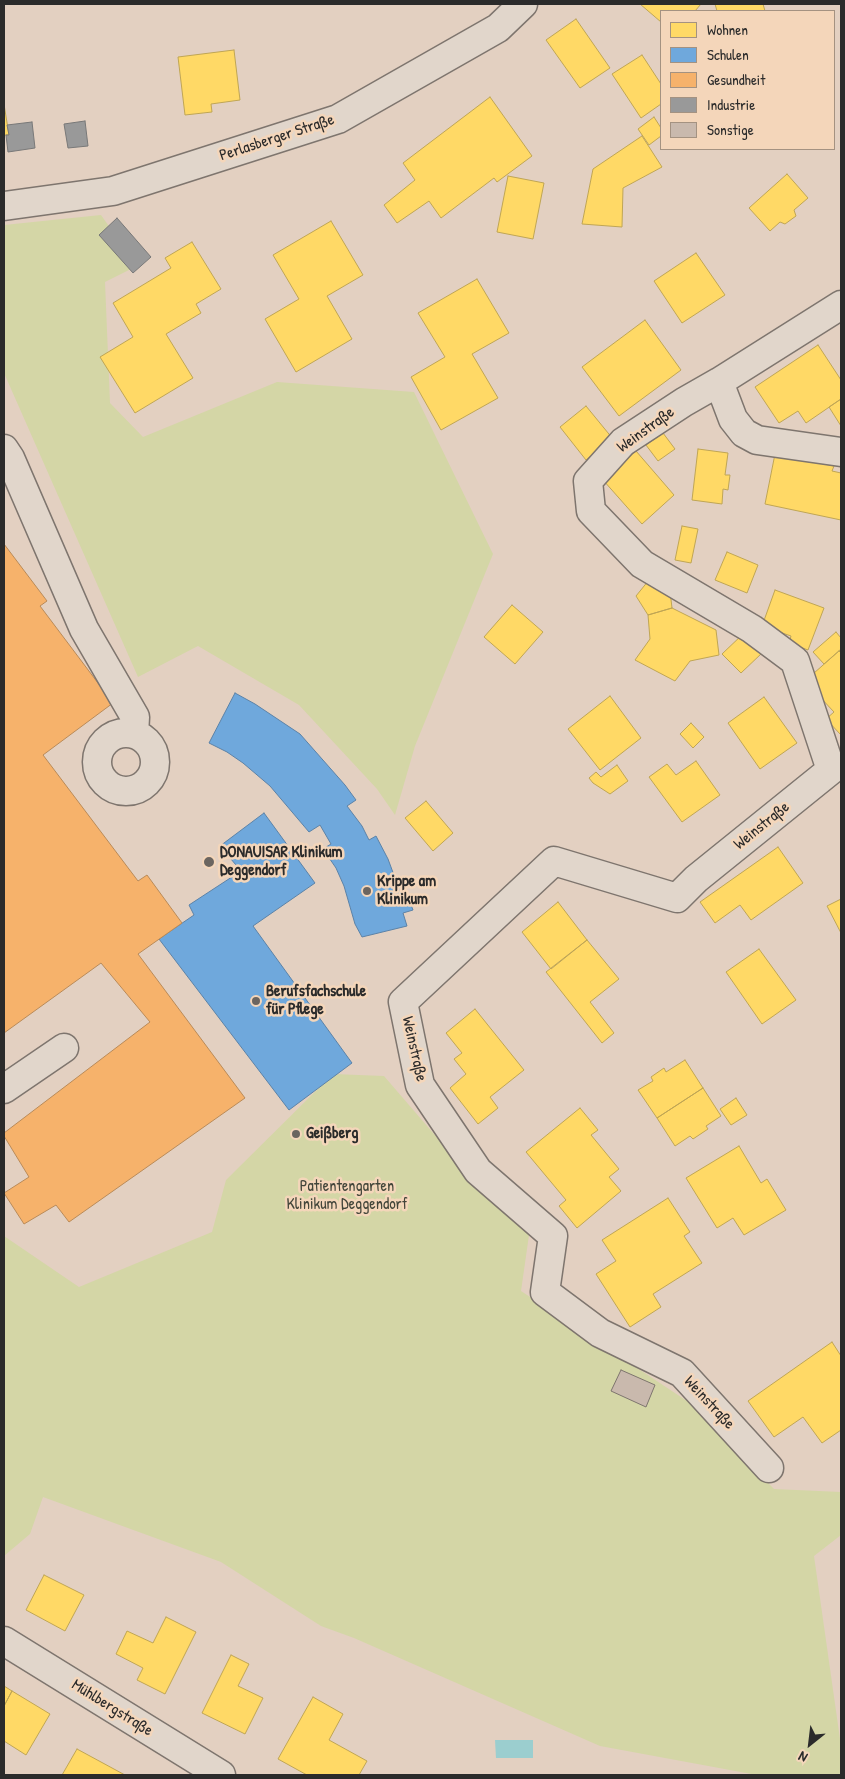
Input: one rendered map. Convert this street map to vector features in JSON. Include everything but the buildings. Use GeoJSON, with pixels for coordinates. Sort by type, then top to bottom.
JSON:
{"type":"FeatureCollection","features":[{"type":"Feature","properties":{"kind":"street","name":"Perlasberger Straße"},"geometry":{"type":"LineString","coordinates":[[4,206],[113,191],[338,119],[498,28],[523,4]]}},
{"type":"Feature","properties":{"kind":"street","name":"Weinstraße"},"geometry":{"type":"LineString","coordinates":[[769,1468],[682,1373],[600,1333],[544,1292],[553,1236],[478,1171],[420,1085],[403,1002],[554,861],[677,898],[696,879],[836,779],[795,661],[752,629],[642,564],[590,511],[588,481],[623,442],[841,305]]}},
{"type":"Feature","properties":{"kind":"street"},"geometry":{"type":"LineString","coordinates":[[719,382],[733,419],[744,433],[757,440],[841,452]]}},
{"type":"Feature","properties":{"kind":"street"},"geometry":{"type":"LineString","coordinates":[[4,449],[10,458],[84,630],[135,717],[134,734]]}},
{"type":"Feature","properties":{"kind":"street"},"geometry":{"type":"LineString","coordinates":[[4,1089],[64,1048]]}},
{"type":"Feature","properties":{"kind":"street","name":"Mühlbergstraße"},"geometry":{"type":"LineString","coordinates":[[4,1641],[221,1775]]}},
{"type":"Feature","properties":{"kind":"green space"},"geometry":{"type":"Polygon","coordinates":[[[101,215],[137,266],[105,282],[110,403],[143,437],[277,382],[414,392],[493,554],[415,746],[395,815],[377,789],[299,705],[198,646],[138,677],[4,373],[4,225],[101,215]]]}},
{"type":"Feature","properties":{"kind":"green space","name":"Patientengarten Klinikum Deggendorf"},"geometry":{"type":"Polygon","coordinates":[[[333,1074],[384,1076],[446,1148],[530,1228],[521,1291],[690,1403],[774,1489],[841,1492],[841,1535],[814,1556],[841,1746],[841,1775],[757,1775],[600,1746],[354,1638],[321,1626],[221,1562],[43,1497],[30,1534],[4,1556],[4,1236],[79,1287],[212,1232],[226,1180],[333,1074]]]}},
{"type":"Feature","properties":{"kind":"water"},"geometry":{"type":"Polygon","coordinates":[[[495,1740],[533,1740],[533,1758],[496,1758],[495,1740]]]}},
{"type":"Feature","properties":{"kind":"place","name":"DONAUISAR Klinikum Deggendorf"},"geometry":{"type":"Point","coordinates":[209,862]}},
{"type":"Feature","properties":{"kind":"place","name":"Krippe am Klinikum"},"geometry":{"type":"Point","coordinates":[367,891]}},
{"type":"Feature","properties":{"kind":"place","name":"Berufsfachschule für Pflege"},"geometry":{"type":"Point","coordinates":[256,1001]}},
{"type":"Feature","properties":{"kind":"place","name":"Geißberg"},"geometry":{"type":"Point","coordinates":[296,1134]}}]}
